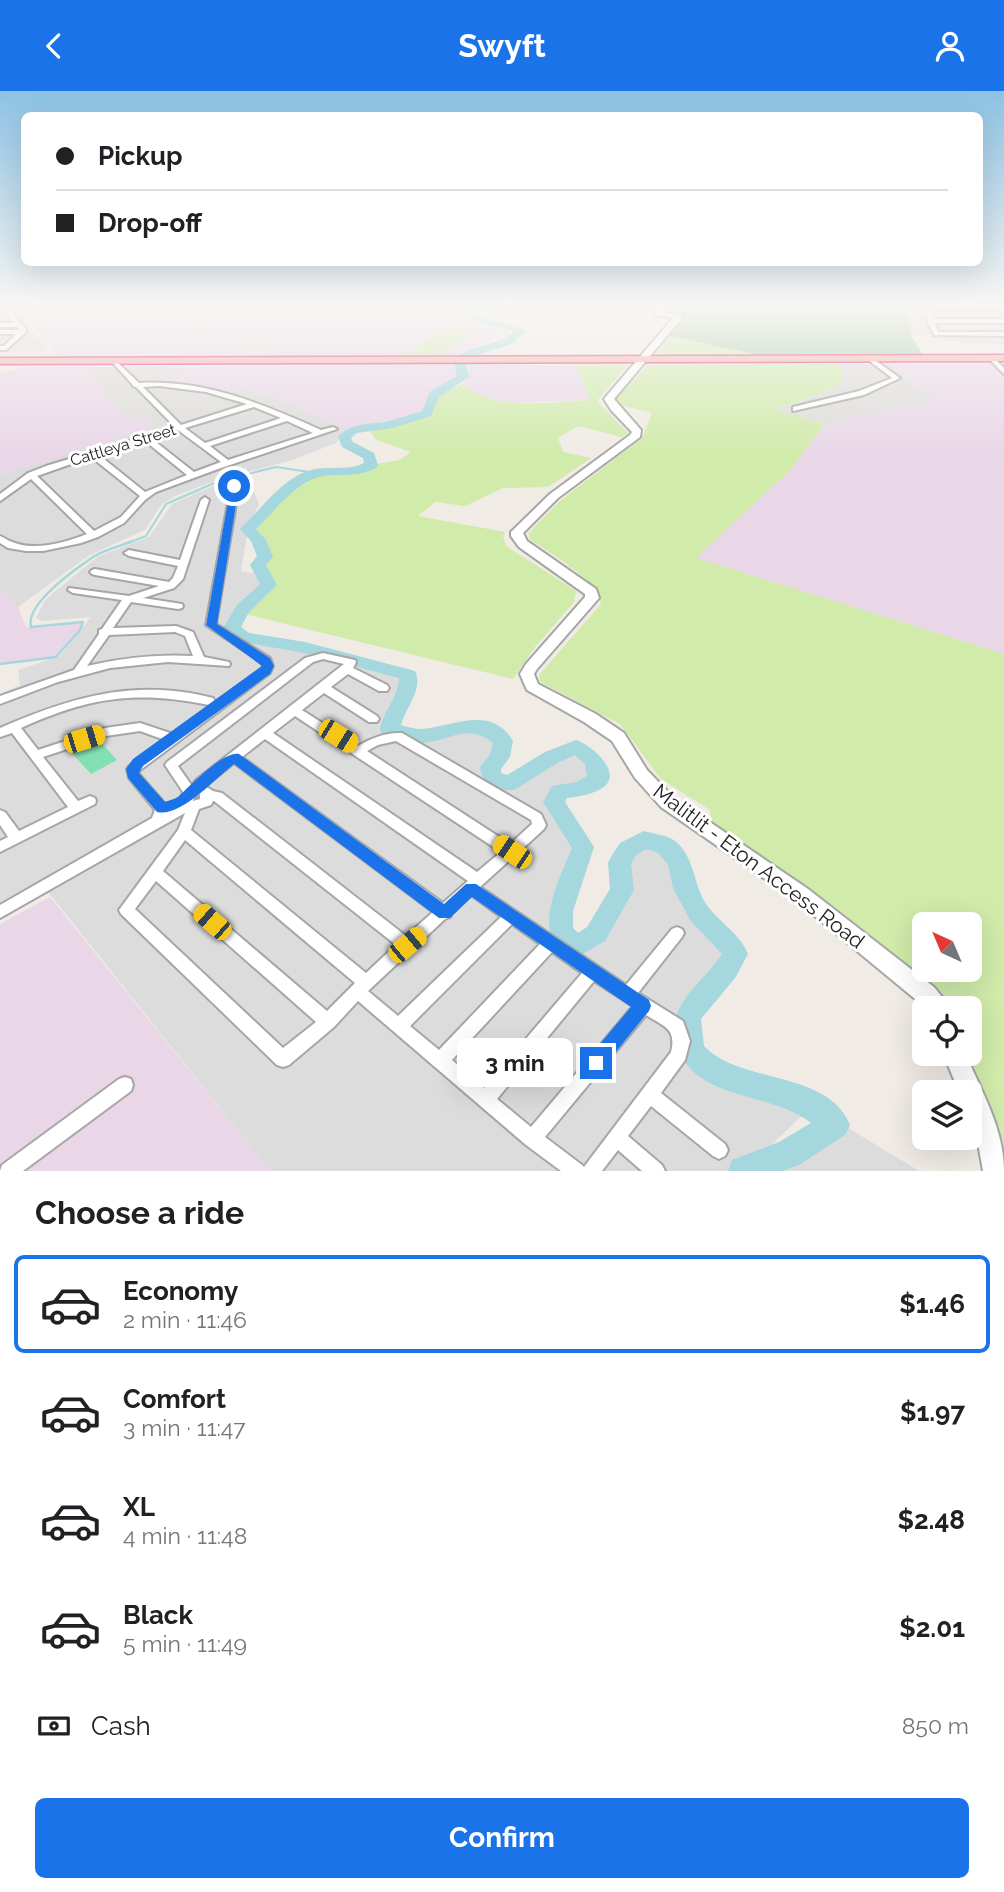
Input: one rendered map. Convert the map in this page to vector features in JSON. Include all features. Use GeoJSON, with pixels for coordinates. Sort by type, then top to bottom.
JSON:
{"type":"FeatureCollection","features":[{"type":"Feature","properties":{"kind":"highway"},"geometry":{"type":"LineString","coordinates":[[0,361],[998,358]]}},
{"type":"Feature","properties":{"kind":"street","name":"Malitlit - Eton Access Road"},"geometry":{"type":"LineString","coordinates":[[645,355],[609,399],[611,405],[637,432],[635,437],[554,496],[517,532],[523,544],[587,586],[592,598],[531,667],[527,674],[532,687],[590,718],[618,737],[640,774],[667,802],[801,894],[929,996]]}},
{"type":"Feature","properties":{"kind":"street"},"geometry":{"type":"LineString","coordinates":[[998,358],[1004,372]]}},
{"type":"Feature","properties":{"kind":"street"},"geometry":{"type":"LineString","coordinates":[[796,409],[861,393],[898,378],[870,359]]}},
{"type":"Feature","properties":{"kind":"street"},"geometry":{"type":"LineString","coordinates":[[114,361],[180,428],[228,464]]}},
{"type":"Feature","properties":{"kind":"street"},"geometry":{"type":"LineString","coordinates":[[135,385],[163,382],[226,394],[320,433]]}},
{"type":"Feature","properties":{"kind":"street","name":"Cattleya Street"},"geometry":{"type":"LineString","coordinates":[[0,498],[31,475],[253,405]]}},
{"type":"Feature","properties":{"kind":"street"},"geometry":{"type":"LineString","coordinates":[[203,446],[286,419]]}},
{"type":"Feature","properties":{"kind":"street"},"geometry":{"type":"LineString","coordinates":[[0,539],[7,545],[31,550],[58,546],[93,535],[123,520],[144,495],[194,475],[333,429]]}},
{"type":"Feature","properties":{"kind":"street"},"geometry":{"type":"LineString","coordinates":[[146,439],[194,475]]}},
{"type":"Feature","properties":{"kind":"street"},"geometry":{"type":"LineString","coordinates":[[92,454],[144,495]]}},
{"type":"Feature","properties":{"kind":"street"},"geometry":{"type":"LineString","coordinates":[[31,475],[93,535]]}},
{"type":"Feature","properties":{"kind":"street"},"geometry":{"type":"LineString","coordinates":[[160,815],[133,775],[132,769],[266,671],[268,666],[266,660],[211,625],[234,486]]}},
{"type":"Feature","properties":{"kind":"street"},"geometry":{"type":"LineString","coordinates":[[79,670],[128,599],[171,586],[178,579],[205,500]]}},
{"type":"Feature","properties":{"kind":"street"},"geometry":{"type":"LineString","coordinates":[[130,553],[183,564]]}},
{"type":"Feature","properties":{"kind":"street"},"geometry":{"type":"LineString","coordinates":[[95,572],[171,586]]}},
{"type":"Feature","properties":{"kind":"street"},"geometry":{"type":"LineString","coordinates":[[73,590],[178,606]]}},
{"type":"Feature","properties":{"kind":"street"},"geometry":{"type":"LineString","coordinates":[[103,632],[176,629],[190,634],[199,658]]}},
{"type":"Feature","properties":{"kind":"street"},"geometry":{"type":"LineString","coordinates":[[194,798],[171,765],[309,660],[323,656],[351,662],[347,669],[200,783],[184,832],[126,910],[283,1059],[328,1022],[362,987],[539,825],[536,817],[398,736],[374,742],[360,750]]}},
{"type":"Feature","properties":{"kind":"street"},"geometry":{"type":"LineString","coordinates":[[0,699],[79,670],[142,660],[199,658],[225,664]]}},
{"type":"Feature","properties":{"kind":"street"},"geometry":{"type":"LineString","coordinates":[[347,669],[383,688]]}},
{"type":"Feature","properties":{"kind":"street"},"geometry":{"type":"LineString","coordinates":[[323,687],[373,719]]}},
{"type":"Feature","properties":{"kind":"street"},"geometry":{"type":"LineString","coordinates":[[0,733],[94,696],[147,691],[209,701]]}},
{"type":"Feature","properties":{"kind":"street"},"geometry":{"type":"LineString","coordinates":[[293,709],[360,750],[512,852]]}},
{"type":"Feature","properties":{"kind":"street"},"geometry":{"type":"LineString","coordinates":[[13,726],[76,808]]}},
{"type":"Feature","properties":{"kind":"street"},"geometry":{"type":"LineString","coordinates":[[35,755],[105,732],[140,727],[173,738]]}},
{"type":"Feature","properties":{"kind":"street"},"geometry":{"type":"LineString","coordinates":[[265,733],[475,884],[551,943],[626,995],[677,1026],[682,1041],[679,1055],[590,1171]]}},
{"type":"Feature","properties":{"kind":"street"},"geometry":{"type":"LineString","coordinates":[[234,757],[445,913]]}},
{"type":"Feature","properties":{"kind":"street"},"geometry":{"type":"LineString","coordinates":[[0,912],[160,815],[194,798],[217,796],[407,945]]}},
{"type":"Feature","properties":{"kind":"street"},"geometry":{"type":"LineString","coordinates":[[0,847],[90,801]]}},
{"type":"Feature","properties":{"kind":"street"},"geometry":{"type":"LineString","coordinates":[[0,815],[17,839]]}},
{"type":"Feature","properties":{"kind":"street"},"geometry":{"type":"LineString","coordinates":[[184,832],[362,987],[400,1025],[532,1139],[576,1171]]}},
{"type":"Feature","properties":{"kind":"street"},"geometry":{"type":"LineString","coordinates":[[155,872],[328,1022]]}},
{"type":"Feature","properties":{"kind":"street"},"geometry":{"type":"LineString","coordinates":[[400,1025],[512,915]]}},
{"type":"Feature","properties":{"kind":"street"},"geometry":{"type":"LineString","coordinates":[[626,995],[677,933]]}},
{"type":"Feature","properties":{"kind":"street"},"geometry":{"type":"LineString","coordinates":[[442,1060],[551,943]]}},
{"type":"Feature","properties":{"kind":"street"},"geometry":{"type":"LineString","coordinates":[[486,1099],[592,972]]}},
{"type":"Feature","properties":{"kind":"street"},"geometry":{"type":"LineString","coordinates":[[532,1139],[643,1006]]}},
{"type":"Feature","properties":{"kind":"street"},"geometry":{"type":"LineString","coordinates":[[960,1066],[988,1132],[995,1171]]}},
{"type":"Feature","properties":{"kind":"street"},"geometry":{"type":"LineString","coordinates":[[8,1171],[125,1085]]}},
{"type":"Feature","properties":{"kind":"street"},"geometry":{"type":"LineString","coordinates":[[650,1095],[719,1150]]}},
{"type":"Feature","properties":{"kind":"street"},"geometry":{"type":"LineString","coordinates":[[617,1138],[656,1171]]}},
{"type":"Feature","properties":{"kind":"shaded area"},"geometry":{"type":"Polygon","coordinates":[[[57,355],[453,355],[94,358],[57,355]]]}},
{"type":"Feature","properties":{"kind":"shaded area"},"geometry":{"type":"Polygon","coordinates":[[[467,363],[576,366],[590,400],[509,403],[475,394],[463,384],[470,370],[467,363]]]}},
{"type":"Feature","properties":{"kind":"shaded area"},"geometry":{"type":"Polygon","coordinates":[[[1004,363],[1004,654],[695,558],[789,471],[825,424],[934,401],[889,364],[1004,363]]]}},
{"type":"Feature","properties":{"kind":"shaded area"},"geometry":{"type":"Polygon","coordinates":[[[837,364],[889,364],[935,401],[838,430],[820,422],[773,411],[836,388],[837,364]]]}},
{"type":"Feature","properties":{"kind":"shaded area"},"geometry":{"type":"Polygon","coordinates":[[[461,365],[463,377],[433,395],[427,413],[393,424],[346,429],[278,398],[241,388],[231,393],[166,382],[185,367],[461,365]]]}},
{"type":"Feature","properties":{"kind":"shaded area"},"geometry":{"type":"Polygon","coordinates":[[[21,367],[84,367],[128,421],[144,417],[154,427],[0,475],[0,374],[21,367]]]}},
{"type":"Feature","properties":{"kind":"shaded area"},"geometry":{"type":"Polygon","coordinates":[[[84,367],[185,367],[167,382],[231,393],[241,388],[278,398],[346,429],[336,443],[289,461],[217,480],[175,496],[161,505],[145,530],[90,555],[18,607],[0,591],[0,475],[46,459],[128,421],[84,367]]]}},
{"type":"Feature","properties":{"kind":"shaded area"},"geometry":{"type":"Polygon","coordinates":[[[222,482],[250,482],[259,504],[248,529],[241,571],[266,576],[269,585],[260,595],[247,601],[232,628],[244,637],[305,648],[408,675],[409,683],[390,720],[390,730],[421,736],[473,725],[492,732],[503,741],[500,757],[490,767],[491,778],[509,783],[552,757],[576,747],[590,754],[598,767],[598,780],[579,789],[560,791],[554,802],[583,847],[562,911],[561,932],[576,947],[596,934],[622,890],[619,863],[628,849],[644,840],[666,846],[679,861],[685,888],[699,913],[732,946],[735,954],[690,1015],[686,1029],[689,1048],[705,1066],[728,1078],[812,1106],[919,1171],[270,1171],[45,888],[0,913],[0,694],[20,685],[18,670],[60,656],[91,617],[41,621],[36,618],[45,600],[97,557],[149,537],[172,504],[222,482]],[[812,1106],[747,1168],[788,1154],[835,1125],[812,1106]]]}},
{"type":"Feature","properties":{"kind":"shaded area"},"geometry":{"type":"Polygon","coordinates":[[[0,591],[18,607],[26,627],[83,622],[80,630],[56,657],[0,664],[0,591]]]}},
{"type":"Feature","properties":{"kind":"shaded area"},"geometry":{"type":"Polygon","coordinates":[[[50,897],[270,1171],[0,1171],[0,924],[50,897]]]}},
{"type":"Feature","properties":{"kind":"green space"},"geometry":{"type":"Polygon","coordinates":[[[837,364],[844,374],[836,388],[774,410],[825,424],[789,471],[696,558],[1004,654],[1004,1171],[982,1112],[982,1080],[970,1080],[965,1066],[982,1066],[982,996],[933,996],[914,982],[982,982],[982,912],[912,912],[912,980],[713,826],[710,810],[661,779],[620,724],[540,682],[539,675],[601,604],[598,595],[582,576],[531,540],[528,534],[560,501],[642,438],[652,413],[612,403],[648,365],[837,364]]]}},
{"type":"Feature","properties":{"kind":"green space"},"geometry":{"type":"Polygon","coordinates":[[[628,365],[597,401],[628,433],[622,437],[578,426],[558,438],[563,452],[591,458],[548,487],[503,488],[465,506],[435,502],[418,516],[505,532],[503,536],[506,546],[576,591],[574,602],[535,647],[513,679],[241,613],[269,585],[258,565],[264,557],[258,540],[248,529],[301,481],[316,473],[359,472],[371,465],[400,460],[411,452],[376,440],[366,426],[397,423],[427,413],[434,395],[463,384],[476,393],[507,402],[590,400],[576,366],[628,365]]]}},
{"type":"Feature","properties":{"kind":"green space"},"geometry":{"type":"Polygon","coordinates":[[[96,737],[117,760],[91,774],[70,751],[96,737]]]}},
{"type":"Feature","properties":{"kind":"waterway"},"geometry":{"type":"LineString","coordinates":[[465,355],[460,360],[463,377],[434,395],[427,413],[393,424],[353,430],[344,437],[347,444],[369,456],[371,465],[350,472],[324,472],[308,476],[290,488],[248,529],[258,540],[265,557],[258,565],[269,585],[243,608],[232,628],[244,637],[305,648],[408,675],[407,690],[390,730],[421,736],[473,725],[492,732],[503,741],[500,757],[490,767],[491,777],[509,784],[552,757],[576,747],[590,756],[597,768],[598,780],[579,789],[560,791],[554,802],[583,847],[561,911],[561,932],[576,947],[596,934],[622,890],[619,863],[628,849],[644,840],[666,846],[679,861],[685,888],[699,913],[732,946],[735,954],[726,970],[689,1017],[688,1040],[693,1054],[703,1065],[717,1073],[796,1097],[835,1125],[788,1154],[743,1171]]}},
{"type":"Feature","properties":{"kind":"waterway"},"geometry":{"type":"LineString","coordinates":[[128,543],[146,536],[166,504],[219,481],[276,467],[316,473]]}},
{"type":"Feature","properties":{"kind":"waterway"},"geometry":{"type":"LineString","coordinates":[[0,664],[56,657],[80,630],[83,622],[31,627],[35,608],[53,588],[93,557],[133,541]]}},
{"type":"Feature","properties":{"kind":"route"},"geometry":{"type":"LineString","coordinates":[[234,486],[211,625],[266,660],[268,666],[266,671],[138,763],[132,769],[133,775],[162,809],[185,800],[188,794],[197,790],[200,783],[234,757],[445,913],[471,888],[643,1006],[596,1063]]}}]}
